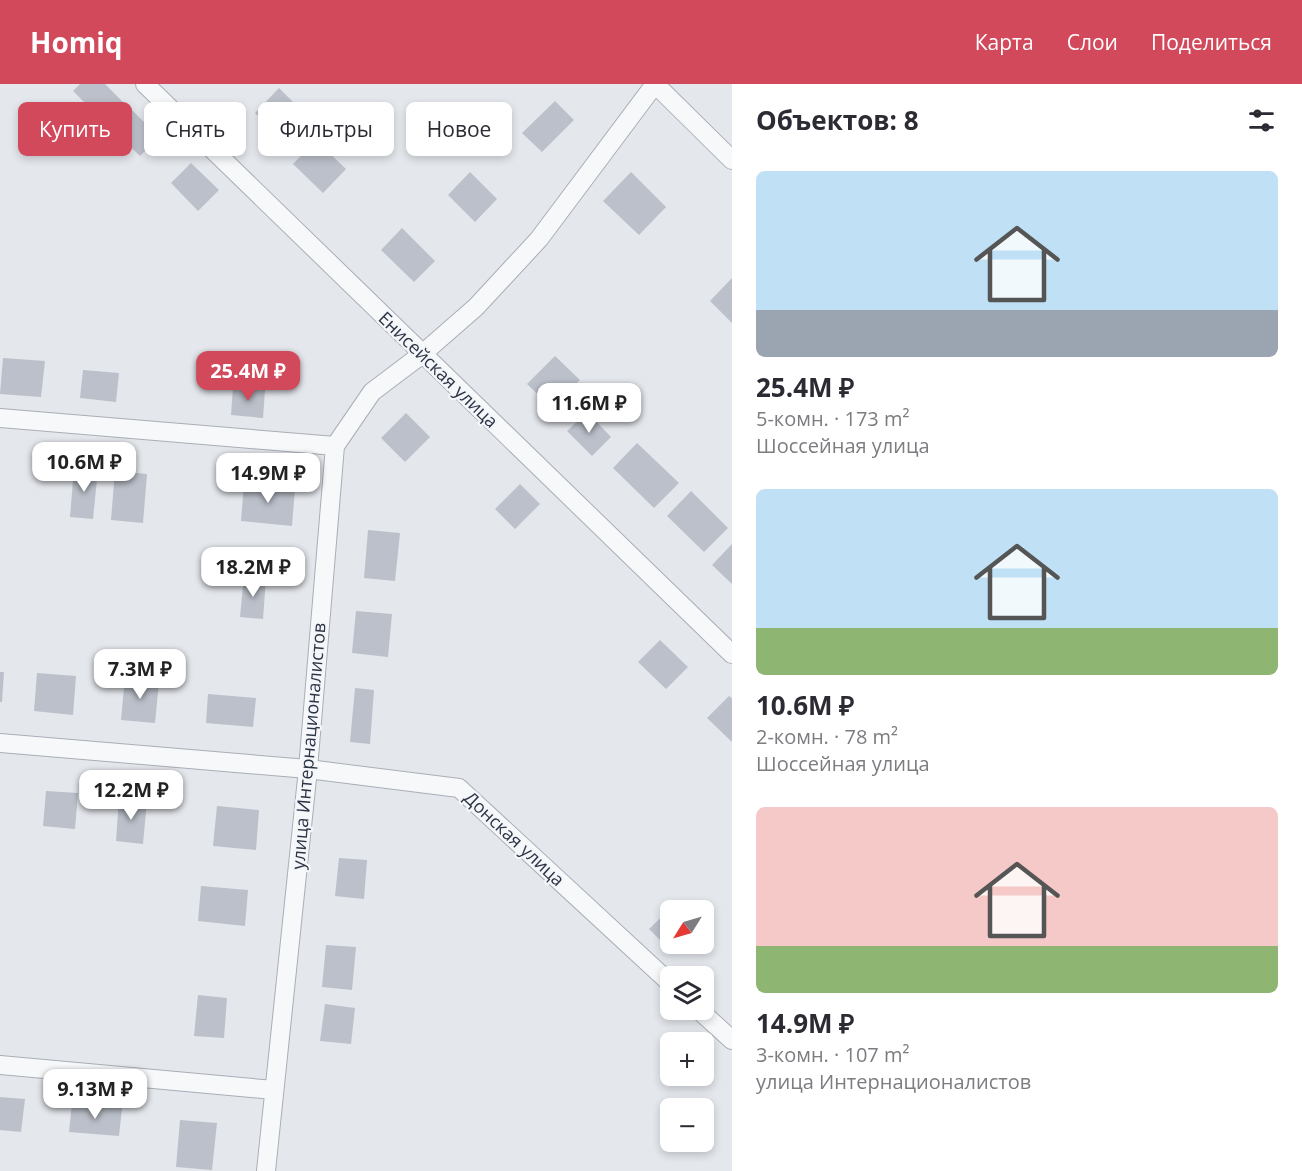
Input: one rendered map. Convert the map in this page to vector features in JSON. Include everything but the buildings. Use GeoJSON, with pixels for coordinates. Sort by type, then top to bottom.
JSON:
{"type":"FeatureCollection","features":[{"type":"Feature","properties":{"kind":"street","name":"Енисейская улица"},"geometry":{"type":"LineString","coordinates":[[145,84],[421,355],[732,654]]}},
{"type":"Feature","properties":{"kind":"street","name":"улица Интернационалистов"},"geometry":{"type":"LineString","coordinates":[[266,1171],[308,769],[335,446],[372,392],[421,355],[476,307],[539,239],[655,84]]}},
{"type":"Feature","properties":{"kind":"street"},"geometry":{"type":"LineString","coordinates":[[655,84],[732,160]]}},
{"type":"Feature","properties":{"kind":"street"},"geometry":{"type":"LineString","coordinates":[[0,418],[335,446]]}},
{"type":"Feature","properties":{"kind":"street","name":"Донская улица"},"geometry":{"type":"LineString","coordinates":[[0,743],[308,769],[459,788],[660,974]]}},
{"type":"Feature","properties":{"kind":"street"},"geometry":{"type":"LineString","coordinates":[[710,1020],[732,1040]]}},
{"type":"Feature","properties":{"kind":"street"},"geometry":{"type":"LineString","coordinates":[[0,1065],[274,1090]]}}]}
